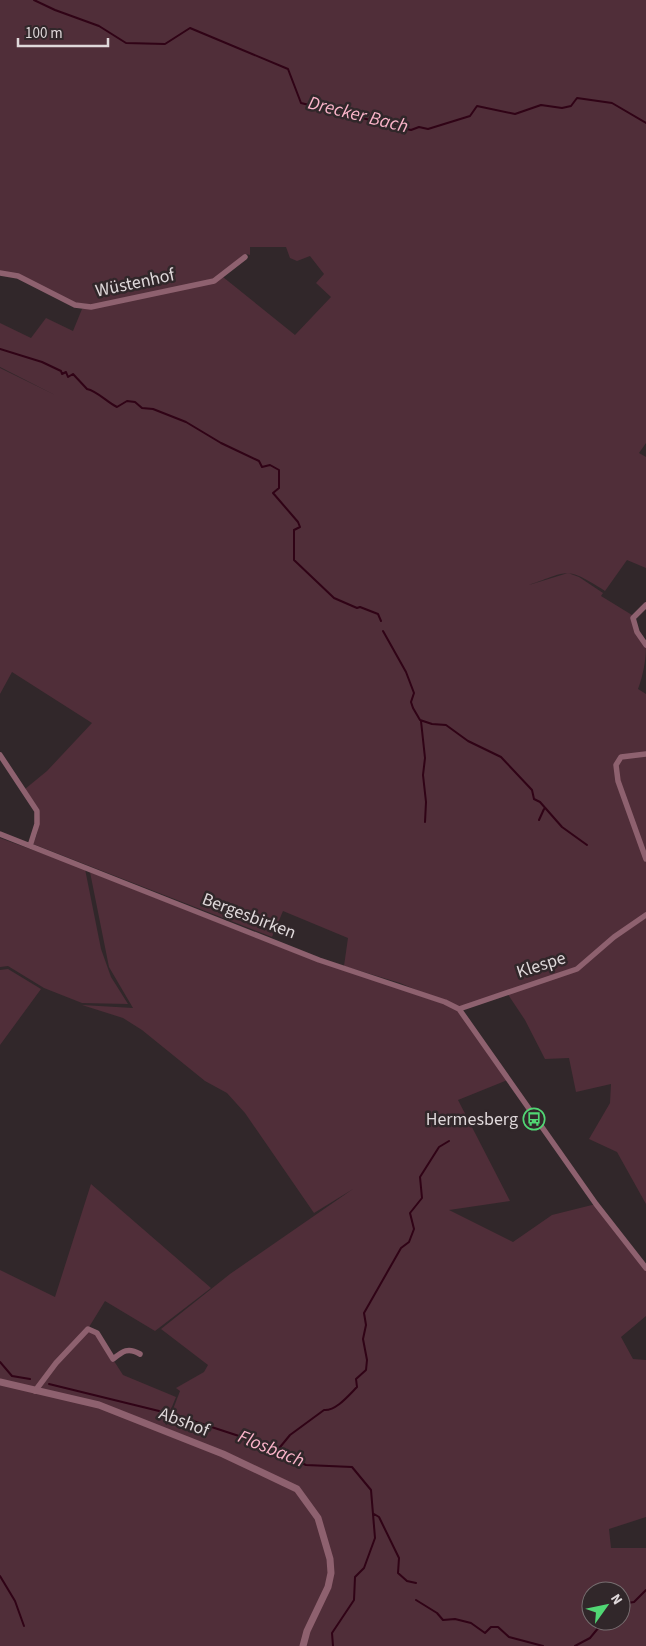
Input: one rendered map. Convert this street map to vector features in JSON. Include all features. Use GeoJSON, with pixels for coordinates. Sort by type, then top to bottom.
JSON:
{"type":"FeatureCollection","features":[{"type":"Feature","properties":{"kind":"street","name":"Wüstenhof"},"geometry":{"type":"LineString","coordinates":[[0,273],[18,276],[75,305],[91,307],[214,281],[245,256]]}},
{"type":"Feature","properties":{"kind":"street"},"geometry":{"type":"LineString","coordinates":[[646,605],[633,618],[637,632],[646,644]]}},
{"type":"Feature","properties":{"kind":"street"},"geometry":{"type":"LineString","coordinates":[[646,754],[621,757],[616,765],[618,782],[646,860]]}},
{"type":"Feature","properties":{"kind":"street"},"geometry":{"type":"LineString","coordinates":[[0,755],[37,811],[37,824],[30,846]]}},
{"type":"Feature","properties":{"kind":"street","name":"Bergesbirken"},"geometry":{"type":"LineString","coordinates":[[0,834],[320,960],[445,1002],[460,1009]]}},
{"type":"Feature","properties":{"kind":"street","name":"Klespe"},"geometry":{"type":"LineString","coordinates":[[460,1009],[577,970],[614,937],[646,916]]}},
{"type":"Feature","properties":{"kind":"street"},"geometry":{"type":"LineString","coordinates":[[460,1009],[596,1204],[646,1268]]}},
{"type":"Feature","properties":{"kind":"street"},"geometry":{"type":"LineString","coordinates":[[35,1391],[56,1363],[88,1329],[97,1333],[113,1360],[125,1350],[131,1350],[140,1354]]}},
{"type":"Feature","properties":{"kind":"street","name":"Abshof"},"geometry":{"type":"LineString","coordinates":[[0,1382],[99,1405],[223,1454],[297,1489],[318,1518],[330,1559],[331,1573],[328,1587],[307,1632],[303,1646]]}},
{"type":"Feature","properties":{"kind":"shaded area"},"geometry":{"type":"Polygon","coordinates":[[[0,0],[646,0],[646,443],[639,453],[646,457],[646,568],[627,560],[605,591],[574,574],[570,574],[579,577],[603,593],[601,596],[632,615],[634,627],[646,646],[644,668],[638,689],[646,694],[646,753],[620,756],[616,782],[646,862],[646,914],[580,966],[459,1008],[400,983],[344,966],[348,938],[283,911],[272,937],[33,844],[37,834],[40,811],[25,789],[47,771],[92,723],[12,672],[0,694],[0,368],[55,395],[0,367],[0,323],[31,338],[46,318],[73,331],[82,309],[223,277],[295,335],[331,297],[316,283],[324,274],[310,256],[297,261],[290,258],[286,247],[250,247],[250,255],[246,254],[214,279],[98,305],[74,303],[0,271],[0,0]]]}},
{"type":"Feature","properties":{"kind":"shaded area"},"geometry":{"type":"Polygon","coordinates":[[[646,755],[646,857],[619,782],[617,765],[622,758],[646,755]]]}},
{"type":"Feature","properties":{"kind":"shaded area"},"geometry":{"type":"Polygon","coordinates":[[[0,838],[85,869],[101,949],[111,977],[128,1004],[82,1003],[44,988],[8,966],[0,967],[0,838]]]}},
{"type":"Feature","properties":{"kind":"shaded area"},"geometry":{"type":"Polygon","coordinates":[[[90,872],[308,958],[459,1009],[510,1079],[458,1100],[510,1201],[449,1210],[513,1242],[552,1215],[596,1204],[646,1268],[646,1316],[621,1337],[633,1359],[646,1360],[646,1517],[609,1529],[611,1548],[646,1548],[646,1646],[0,1646],[0,1270],[55,1297],[91,1184],[211,1288],[155,1331],[105,1301],[86,1332],[96,1333],[123,1375],[176,1397],[165,1424],[167,1425],[180,1391],[176,1388],[204,1372],[208,1365],[161,1329],[230,1274],[353,1189],[314,1213],[245,1113],[227,1093],[205,1081],[142,1030],[123,1018],[82,1005],[133,1008],[109,967],[90,872]]]}},
{"type":"Feature","properties":{"kind":"shaded area"},"geometry":{"type":"Polygon","coordinates":[[[646,918],[646,1204],[617,1152],[589,1139],[610,1103],[611,1084],[576,1092],[569,1058],[545,1059],[525,1020],[507,993],[577,970],[615,939],[646,918]]]}},
{"type":"Feature","properties":{"kind":"shaded area"},"geometry":{"type":"Polygon","coordinates":[[[8,969],[41,989],[0,1045],[0,970],[8,969]]]}},
{"type":"Feature","properties":{"kind":"waterway","name":"Drecker Bach"},"geometry":{"type":"LineString","coordinates":[[34,0],[99,26],[126,43],[165,44],[190,28],[288,69],[301,103],[411,130],[419,127],[428,129],[470,116],[477,106],[515,114],[541,105],[562,108],[571,106],[577,98],[612,103],[646,123]]}},
{"type":"Feature","properties":{"kind":"waterway","name":"Drecker Bach"},"geometry":{"type":"LineString","coordinates":[[0,349],[42,362],[61,371],[62,374],[66,372],[68,377],[73,374],[87,389],[117,407],[127,401],[135,402],[142,408],[153,409],[186,422],[221,443],[259,461],[262,467],[270,465],[279,470],[279,488],[273,493],[298,522],[300,527],[294,530],[294,560],[334,598],[357,608],[360,607],[378,614],[381,621]]}},
{"type":"Feature","properties":{"kind":"waterway","name":"Drecker Bach"},"geometry":{"type":"LineString","coordinates":[[383,631],[406,672],[414,693],[411,702],[420,720],[432,724],[446,725],[468,741],[501,757],[532,790],[534,799],[540,802],[562,827],[587,845]]}},
{"type":"Feature","properties":{"kind":"waterway"},"geometry":{"type":"LineString","coordinates":[[421,721],[425,758],[423,775],[426,802],[425,822]]}},
{"type":"Feature","properties":{"kind":"waterway"},"geometry":{"type":"LineString","coordinates":[[539,820],[544,809]]}},
{"type":"Feature","properties":{"kind":"waterway"},"geometry":{"type":"LineString","coordinates":[[276,1452],[290,1435],[324,1410],[329,1410],[338,1405],[357,1387],[356,1379],[366,1370],[367,1360],[363,1339],[366,1325],[364,1313],[401,1248],[409,1242],[414,1229],[410,1213],[422,1198],[420,1177],[439,1147],[449,1141]]}},
{"type":"Feature","properties":{"kind":"waterway","name":"Flosbach"},"geometry":{"type":"LineString","coordinates":[[0,1362],[12,1376],[30,1379]]}},
{"type":"Feature","properties":{"kind":"waterway","name":"Flosbach"},"geometry":{"type":"LineString","coordinates":[[49,1384],[159,1411]]}},
{"type":"Feature","properties":{"kind":"waterway","name":"Flosbach"},"geometry":{"type":"LineString","coordinates":[[175,1415],[242,1437],[306,1465],[352,1467],[371,1490],[375,1538],[364,1568],[355,1577],[354,1600],[332,1633],[333,1646]]}},
{"type":"Feature","properties":{"kind":"waterway"},"geometry":{"type":"LineString","coordinates":[[374,1514],[379,1517],[399,1558],[398,1573],[407,1581],[416,1583]]}},
{"type":"Feature","properties":{"kind":"waterway"},"geometry":{"type":"LineString","coordinates":[[0,1576],[15,1601],[24,1626]]}},
{"type":"Feature","properties":{"kind":"waterway"},"geometry":{"type":"LineString","coordinates":[[631,1602],[634,1602],[646,1590]]}},
{"type":"Feature","properties":{"kind":"waterway"},"geometry":{"type":"LineString","coordinates":[[416,1600],[437,1613],[443,1620],[455,1619],[471,1623],[485,1633],[491,1627],[498,1627],[509,1637],[543,1646]]}},
{"type":"Feature","properties":{"kind":"waterway"},"geometry":{"type":"LineString","coordinates":[[575,1646],[590,1638],[596,1631]]}},
{"type":"Feature","properties":{"kind":"place","name":"Hermesberg"},"geometry":{"type":"Point","coordinates":[534,1119]}}]}
